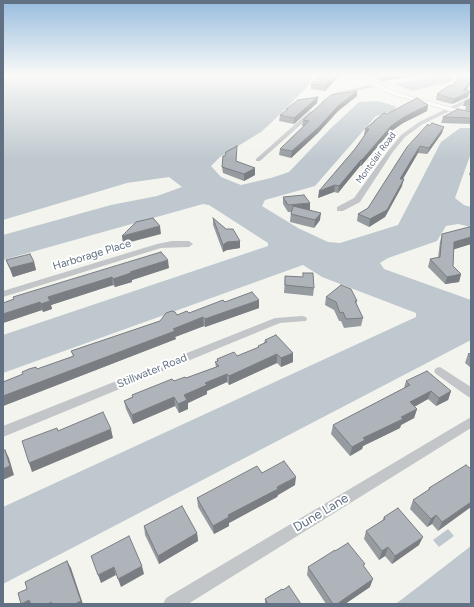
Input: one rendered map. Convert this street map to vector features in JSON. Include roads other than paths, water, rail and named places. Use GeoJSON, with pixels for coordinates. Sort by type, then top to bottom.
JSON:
{"type":"FeatureCollection","features":[{"type":"Feature","properties":{"kind":"street"},"geometry":{"type":"LineString","coordinates":[[258,160],[322,103]]}},
{"type":"Feature","properties":{"kind":"street"},"geometry":{"type":"LineString","coordinates":[[429,103],[471,115]]}},
{"type":"Feature","properties":{"kind":"street","name":"Montclair Road"},"geometry":{"type":"LineString","coordinates":[[340,209],[357,200],[390,152],[403,136],[421,123],[461,103]]}},
{"type":"Feature","properties":{"kind":"street","name":"Harborage Place"},"geometry":{"type":"LineString","coordinates":[[3,294],[160,246],[189,244]]}},
{"type":"Feature","properties":{"kind":"street","name":"Stillwater Road"},"geometry":{"type":"LineString","coordinates":[[3,432],[279,320],[302,319]]}},
{"type":"Feature","properties":{"kind":"street"},"geometry":{"type":"LineString","coordinates":[[440,371],[471,393]]}},
{"type":"Feature","properties":{"kind":"street","name":"Dune Lane"},"geometry":{"type":"LineString","coordinates":[[172,604],[471,422]]}}]}
